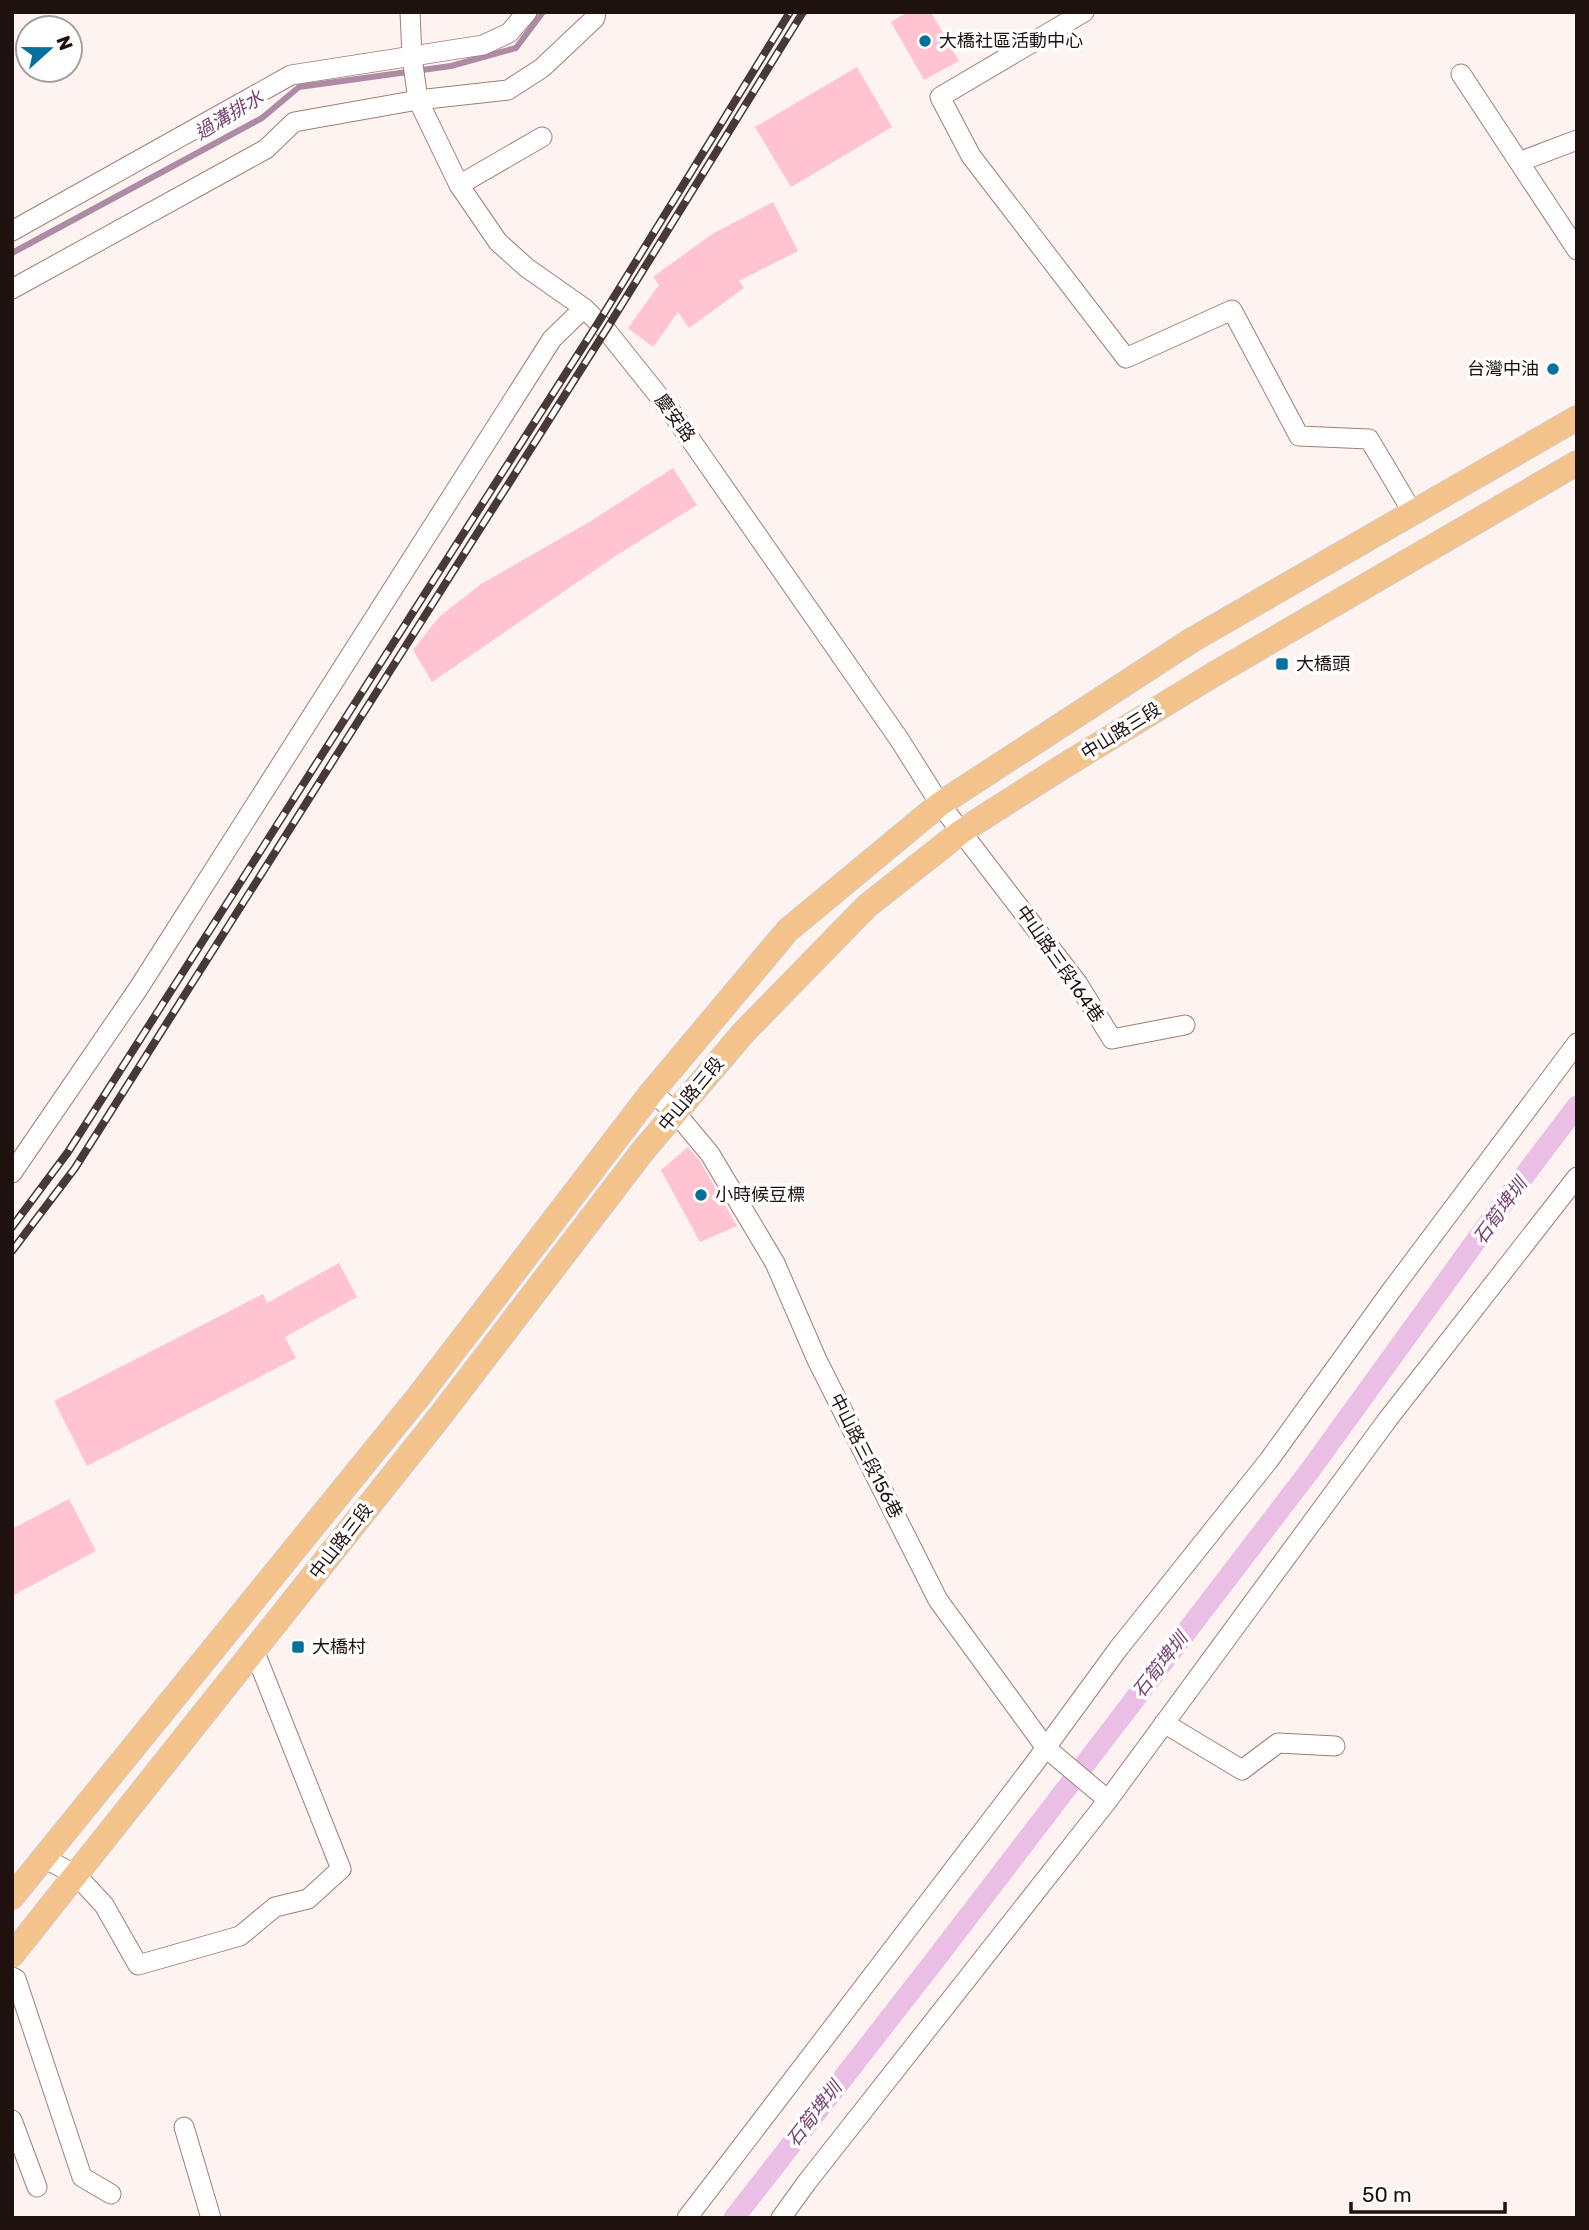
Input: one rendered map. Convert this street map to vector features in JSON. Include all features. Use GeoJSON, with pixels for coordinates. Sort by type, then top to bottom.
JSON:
{"type":"FeatureCollection","features":[{"type":"Feature","properties":{"kind":"main road","name":"中山路三段"},"geometry":{"type":"LineString","coordinates":[[12,1897],[419,1396],[652,1092],[788,930],[940,804],[1192,640],[1577,418]]}},
{"type":"Feature","properties":{"kind":"main road","name":"中山路三段"},"geometry":{"type":"LineString","coordinates":[[12,1955],[441,1415],[642,1152],[744,1032],[867,906],[962,831],[1216,673],[1577,463]]}},
{"type":"Feature","properties":{"kind":"street","name":"慶安路"},"geometry":{"type":"LineString","coordinates":[[410,12],[418,100],[459,185],[498,242],[527,268],[584,308],[606,330],[670,410],[899,739],[940,804],[962,831]]}},
{"type":"Feature","properties":{"kind":"street"},"geometry":{"type":"LineString","coordinates":[[12,231],[292,75],[483,45],[509,33],[527,12]]}},
{"type":"Feature","properties":{"kind":"street"},"geometry":{"type":"LineString","coordinates":[[12,289],[266,149],[294,121],[418,100],[508,90],[542,68],[595,18],[596,12]]}},
{"type":"Feature","properties":{"kind":"street"},"geometry":{"type":"LineString","coordinates":[[1084,12],[940,97],[971,156],[1126,358],[1232,310],[1299,436],[1369,439],[1413,513]]}},
{"type":"Feature","properties":{"kind":"street"},"geometry":{"type":"LineString","coordinates":[[1461,74],[1577,250]]}},
{"type":"Feature","properties":{"kind":"street"},"geometry":{"type":"LineString","coordinates":[[459,185],[542,137]]}},
{"type":"Feature","properties":{"kind":"street"},"geometry":{"type":"LineString","coordinates":[[1519,162],[1577,140]]}},
{"type":"Feature","properties":{"kind":"street"},"geometry":{"type":"LineString","coordinates":[[12,1173],[138,989],[552,339],[584,308]]}},
{"type":"Feature","properties":{"kind":"street","name":"中山路三段164巷"},"geometry":{"type":"LineString","coordinates":[[962,831],[1078,984],[1112,1038],[1185,1025]]}},
{"type":"Feature","properties":{"kind":"street"},"geometry":{"type":"LineString","coordinates":[[687,2218],[1118,1649],[1269,1460],[1391,1291],[1577,1044]]}},
{"type":"Feature","properties":{"kind":"street","name":"中山路三段156巷"},"geometry":{"type":"LineString","coordinates":[[652,1092],[675,1112],[710,1154],[775,1263],[817,1360],[938,1600],[1045,1748],[1108,1800]]}},
{"type":"Feature","properties":{"kind":"street"},"geometry":{"type":"LineString","coordinates":[[781,2218],[1108,1800],[1388,1419],[1577,1177]]}},
{"type":"Feature","properties":{"kind":"street"},"geometry":{"type":"LineString","coordinates":[[44,1858],[76,1875],[104,1905],[138,1965],[240,1936],[275,1907],[308,1899],[341,1869],[254,1650]]}},
{"type":"Feature","properties":{"kind":"street"},"geometry":{"type":"LineString","coordinates":[[1164,1723],[1242,1770],[1279,1743],[1335,1746]]}},
{"type":"Feature","properties":{"kind":"street"},"geometry":{"type":"LineString","coordinates":[[12,1977],[16,1979],[82,2177],[111,2194]]}},
{"type":"Feature","properties":{"kind":"street"},"geometry":{"type":"LineString","coordinates":[[12,2120],[37,2187]]}},
{"type":"Feature","properties":{"kind":"street"},"geometry":{"type":"LineString","coordinates":[[184,2127],[211,2218]]}},
{"type":"Feature","properties":{"kind":"building","name":"大橋社區活動中心"},"geometry":{"type":"Polygon","coordinates":[[[908,12],[931,12],[959,61],[924,80],[891,22],[908,12]]]}},
{"type":"Feature","properties":{"kind":"building"},"geometry":{"type":"Polygon","coordinates":[[[857,67],[892,127],[791,187],[755,127],[857,67]]]}},
{"type":"Feature","properties":{"kind":"building"},"geometry":{"type":"Polygon","coordinates":[[[773,202],[798,251],[739,281],[744,288],[689,328],[678,312],[653,347],[628,328],[659,285],[653,277],[712,234],[773,202]]]}},
{"type":"Feature","properties":{"kind":"building"},"geometry":{"type":"Polygon","coordinates":[[[673,468],[697,505],[614,557],[432,682],[413,650],[439,617],[481,584],[591,521],[673,468]]]}},
{"type":"Feature","properties":{"kind":"building"},"geometry":{"type":"Polygon","coordinates":[[[688,1147],[700,1161],[737,1226],[700,1242],[661,1170],[688,1147]]]}},
{"type":"Feature","properties":{"kind":"building"},"geometry":{"type":"Polygon","coordinates":[[[339,1263],[357,1297],[285,1337],[296,1358],[87,1466],[54,1401],[263,1294],[267,1303],[339,1263]]]}},
{"type":"Feature","properties":{"kind":"building"},"geometry":{"type":"Polygon","coordinates":[[[69,1499],[96,1551],[12,1596],[12,1529],[69,1499]]]}},
{"type":"Feature","properties":{"kind":"waterway","name":"過溝排水"},"geometry":{"type":"LineString","coordinates":[[12,253],[262,118],[299,87],[451,66],[516,48],[543,12]]}},
{"type":"Feature","properties":{"kind":"waterway","name":"石筍埤圳"},"geometry":{"type":"LineString","coordinates":[[734,2218],[1311,1469],[1577,1106]]}},
{"type":"Feature","properties":{"kind":"railway"},"geometry":{"type":"LineString","coordinates":[[12,1227],[68,1152],[598,323],[790,12]]}},
{"type":"Feature","properties":{"kind":"railway"},"geometry":{"type":"LineString","coordinates":[[12,1251],[75,1168],[606,330],[803,12]]}},
{"type":"Feature","properties":{"kind":"place","name":"大橋社區活動中心"},"geometry":{"type":"Point","coordinates":[925,41]}},
{"type":"Feature","properties":{"kind":"place","name":"台灣中油"},"geometry":{"type":"Point","coordinates":[1553,369]}},
{"type":"Feature","properties":{"kind":"place","name":"大橋頭"},"geometry":{"type":"Point","coordinates":[1282,664]}},
{"type":"Feature","properties":{"kind":"place","name":"小時候豆標"},"geometry":{"type":"Point","coordinates":[701,1195]}},
{"type":"Feature","properties":{"kind":"place","name":"大橋村"},"geometry":{"type":"Point","coordinates":[298,1647]}}]}
